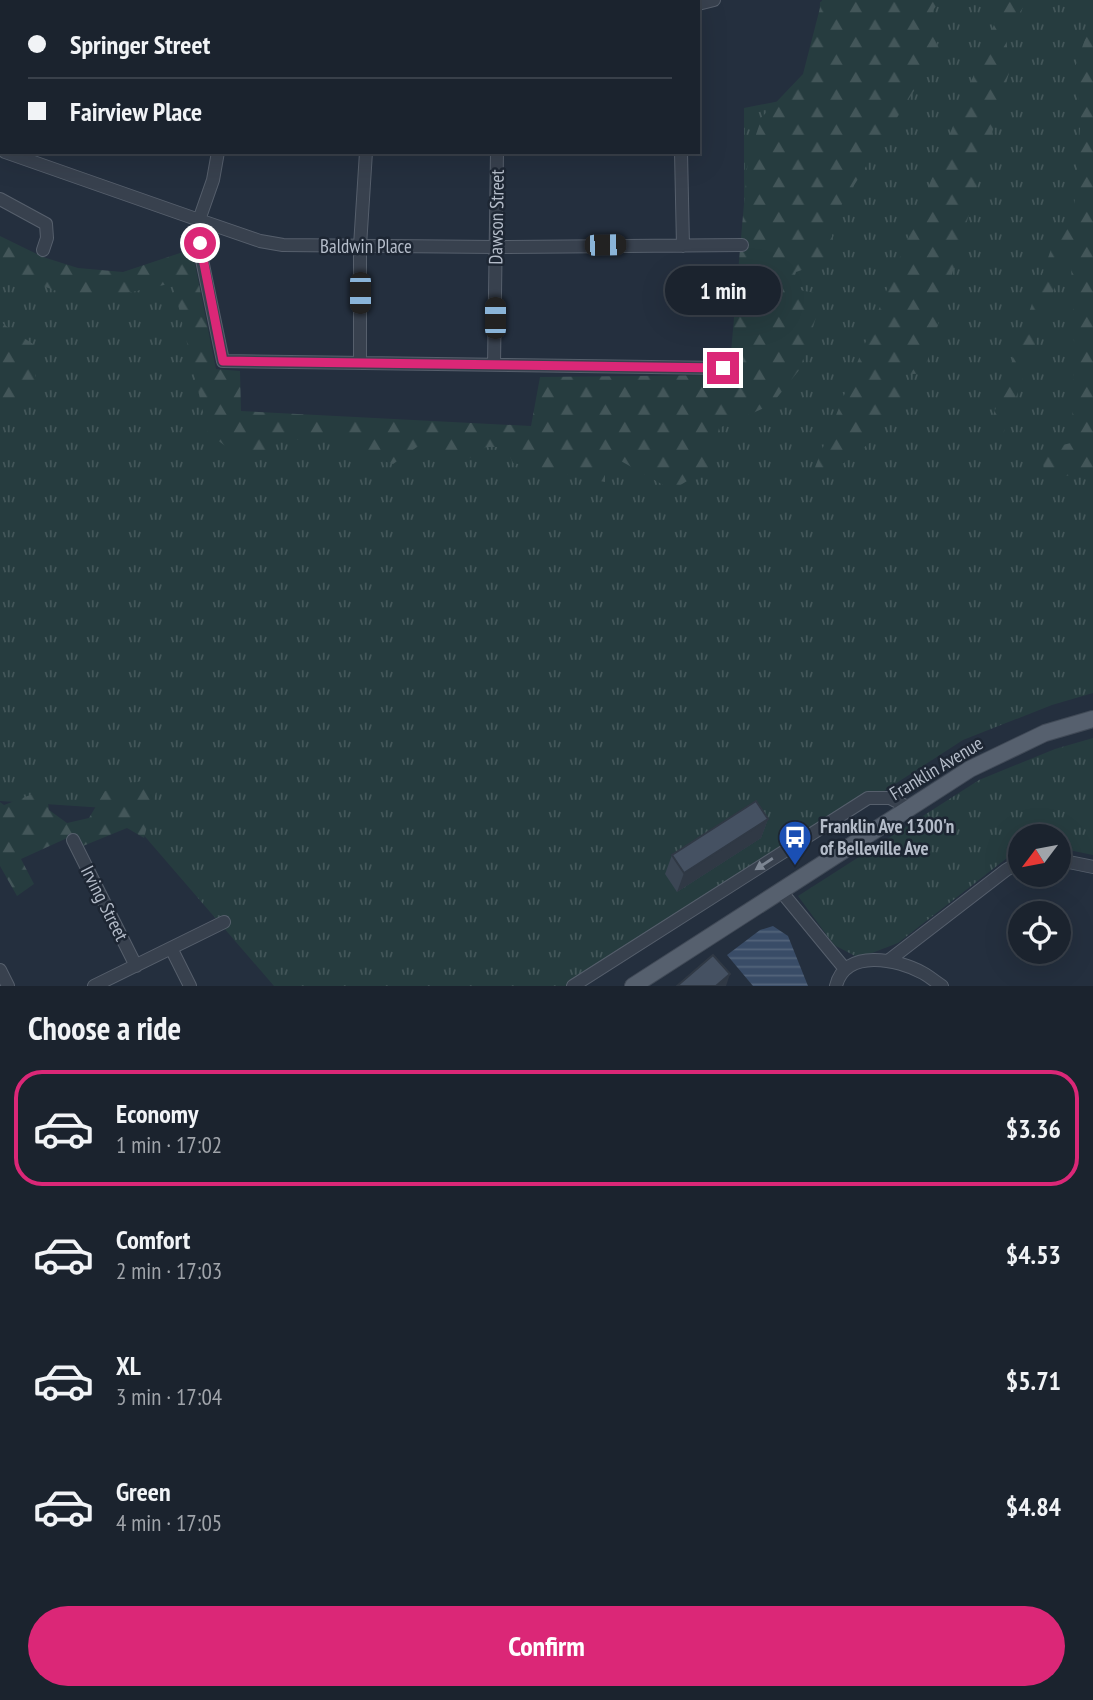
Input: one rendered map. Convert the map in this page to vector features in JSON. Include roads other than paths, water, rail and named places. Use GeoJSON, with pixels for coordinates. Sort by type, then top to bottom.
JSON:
{"type":"FeatureCollection","features":[{"type":"Feature","properties":{"kind":"main road","name":"Franklin Avenue"},"geometry":{"type":"LineString","coordinates":[[633,986],[970,769],[1045,733],[1093,719]]}},
{"type":"Feature","properties":{"kind":"street","name":"Baldwin Place"},"geometry":{"type":"LineString","coordinates":[[5,154],[198,220],[283,245],[742,245]]}},
{"type":"Feature","properties":{"kind":"street"},"geometry":{"type":"LineString","coordinates":[[218,154],[213,180],[198,220],[201,256],[223,361],[723,368]]}},
{"type":"Feature","properties":{"kind":"street"},"geometry":{"type":"LineString","coordinates":[[360,363],[360,246],[366,154]]}},
{"type":"Feature","properties":{"kind":"street","name":"Dawson Street"},"geometry":{"type":"LineString","coordinates":[[494,365],[497,154]]}},
{"type":"Feature","properties":{"kind":"street"},"geometry":{"type":"LineString","coordinates":[[681,154],[683,246]]}},
{"type":"Feature","properties":{"kind":"street"},"geometry":{"type":"LineString","coordinates":[[0,200],[46,224],[47,238],[43,250]]}},
{"type":"Feature","properties":{"kind":"street"},"geometry":{"type":"LineString","coordinates":[[573,986],[868,797],[890,798],[909,808]]}},
{"type":"Feature","properties":{"kind":"street","name":"Irving Street"},"geometry":{"type":"LineString","coordinates":[[73,840],[136,965]]}},
{"type":"Feature","properties":{"kind":"street"},"geometry":{"type":"LineString","coordinates":[[1071,862],[1093,867]]}},
{"type":"Feature","properties":{"kind":"street"},"geometry":{"type":"LineString","coordinates":[[888,961],[1008,869]]}},
{"type":"Feature","properties":{"kind":"street"},"geometry":{"type":"LineString","coordinates":[[780,890],[845,969]]}},
{"type":"Feature","properties":{"kind":"street"},"geometry":{"type":"LineString","coordinates":[[94,986],[225,922]]}},
{"type":"Feature","properties":{"kind":"street"},"geometry":{"type":"LineString","coordinates":[[171,948],[190,986]]}},
{"type":"Feature","properties":{"kind":"street"},"geometry":{"type":"LineString","coordinates":[[836,986],[845,969],[868,961],[888,961],[923,973],[942,986]]}},
{"type":"Feature","properties":{"kind":"street"},"geometry":{"type":"LineString","coordinates":[[0,970],[8,986]]}},
{"type":"Feature","properties":{"kind":"water"},"geometry":{"type":"Polygon","coordinates":[[[773,926],[788,936],[808,986],[753,986],[727,955],[760,930],[773,926]]]}},
{"type":"Feature","properties":{"kind":"place","name":"Franklin Ave 1300'n of Belleville Ave"},"geometry":{"type":"Point","coordinates":[795,867]}}]}
